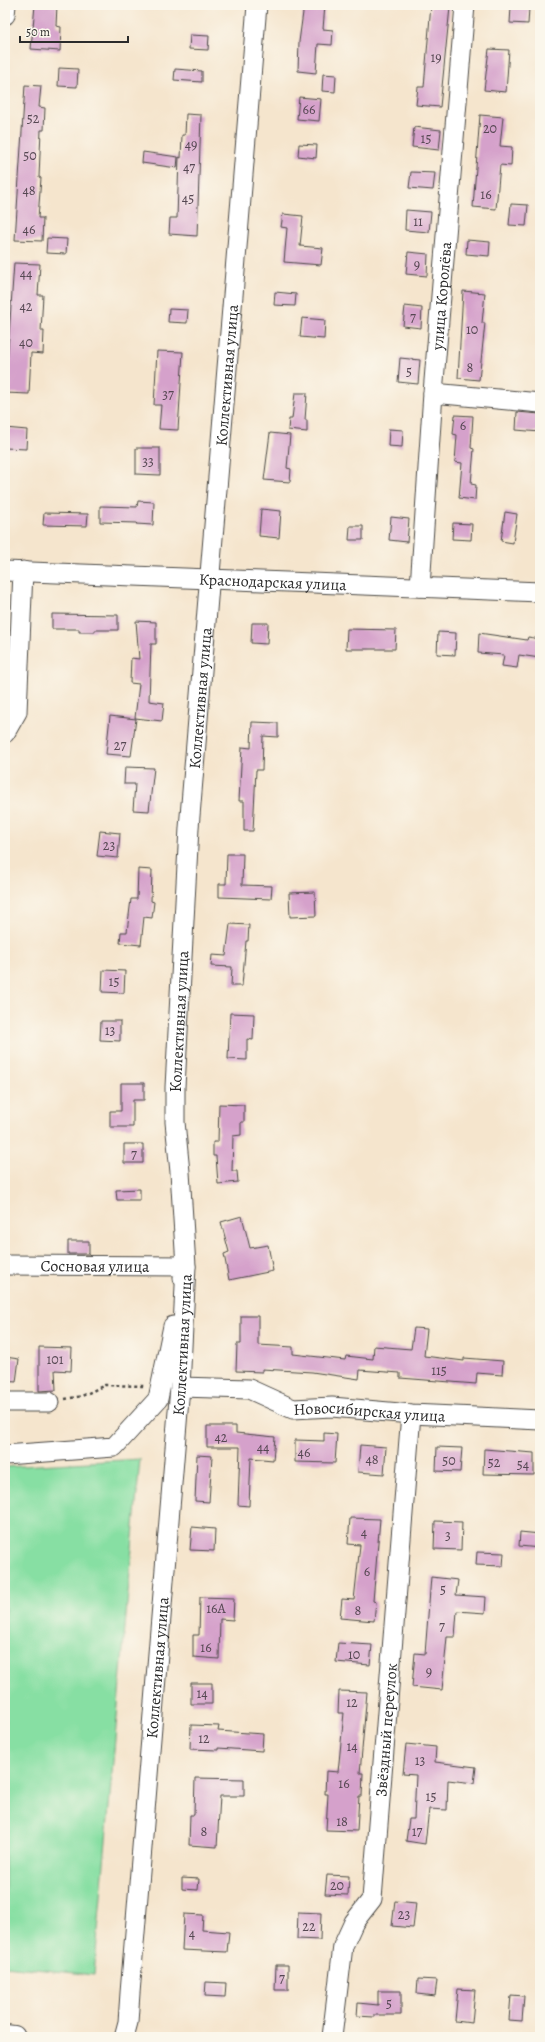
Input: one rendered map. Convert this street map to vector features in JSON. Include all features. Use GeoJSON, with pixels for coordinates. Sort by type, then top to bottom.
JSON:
{"type":"FeatureCollection","features":[{"type":"Feature","properties":{"kind":"main road"},"geometry":{"type":"LineString","coordinates":[[5,2036],[14,2037]]}},
{"type":"Feature","properties":{"kind":"street"},"geometry":{"type":"LineString","coordinates":[[5,15],[6,5]]}},
{"type":"Feature","properties":{"kind":"street","name":"Коллективная улица"},"geometry":{"type":"LineString","coordinates":[[124,2037],[128,2022],[180,1387],[186,1266],[175,1122],[175,1087],[189,828],[257,5]]}},
{"type":"Feature","properties":{"kind":"street","name":"улица Королёва"},"geometry":{"type":"LineString","coordinates":[[420,587],[433,392],[465,5]]}},
{"type":"Feature","properties":{"kind":"street"},"geometry":{"type":"LineString","coordinates":[[433,392],[540,403]]}},
{"type":"Feature","properties":{"kind":"street"},"geometry":{"type":"LineString","coordinates":[[5,732],[17,712],[14,571]]}},
{"type":"Feature","properties":{"kind":"street","name":"Краснодарская улица"},"geometry":{"type":"LineString","coordinates":[[14,571],[540,592]]}},
{"type":"Feature","properties":{"kind":"street","name":"Сосновая улица"},"geometry":{"type":"LineString","coordinates":[[5,1265],[186,1266]]}},
{"type":"Feature","properties":{"kind":"street"},"geometry":{"type":"LineString","coordinates":[[5,1455],[114,1447],[158,1399],[186,1266]]}},
{"type":"Feature","properties":{"kind":"street","name":"Новосибирская улица"},"geometry":{"type":"LineString","coordinates":[[180,1387],[249,1389],[293,1409],[332,1407],[411,1414],[540,1420]]}},
{"type":"Feature","properties":{"kind":"street"},"geometry":{"type":"LineString","coordinates":[[5,1402],[49,1402]]}},
{"type":"Feature","properties":{"kind":"street","name":"Звёздный переулок"},"geometry":{"type":"LineString","coordinates":[[332,2037],[342,1946],[354,1922],[372,1899],[411,1414]]}},
{"type":"Feature","properties":{"kind":"path"},"geometry":{"type":"LineString","coordinates":[[49,1402],[82,1396],[105,1385],[161,1387]]}},
{"type":"Feature","properties":{"kind":"green space"},"geometry":{"type":"Polygon","coordinates":[[[140,1459],[94,1975],[5,1966],[5,1467],[140,1459]]]}},
{"type":"Feature","properties":{"kind":"building"},"geometry":{"type":"Polygon","coordinates":[[[35,5],[57,5],[56,26],[61,27],[60,51],[31,49],[35,5]]]}},
{"type":"Feature","properties":{"kind":"building"},"geometry":{"type":"Polygon","coordinates":[[[304,5],[325,5],[323,29],[333,30],[332,45],[318,44],[316,73],[298,71],[299,42],[304,5]]]}},
{"type":"Feature","properties":{"kind":"building"},"geometry":{"type":"Polygon","coordinates":[[[431,5],[450,7],[440,107],[416,105],[418,87],[424,87],[431,5]]]}},
{"type":"Feature","properties":{"kind":"building"},"geometry":{"type":"Polygon","coordinates":[[[511,7],[529,8],[528,24],[510,23],[511,7]]]}},
{"type":"Feature","properties":{"kind":"building"},"geometry":{"type":"Polygon","coordinates":[[[190,35],[209,36],[208,50],[189,49],[190,35]]]}},
{"type":"Feature","properties":{"kind":"building"},"geometry":{"type":"Polygon","coordinates":[[[489,49],[509,50],[506,92],[484,90],[489,49]]]}},
{"type":"Feature","properties":{"kind":"building"},"geometry":{"type":"Polygon","coordinates":[[[59,68],[78,69],[77,87],[58,86],[59,68]]]}},
{"type":"Feature","properties":{"kind":"building"},"geometry":{"type":"Polygon","coordinates":[[[175,69],[202,71],[202,82],[174,80],[175,69]]]}},
{"type":"Feature","properties":{"kind":"building"},"geometry":{"type":"Polygon","coordinates":[[[323,74],[336,75],[335,92],[322,91],[323,74]]]}},
{"type":"Feature","properties":{"kind":"building"},"geometry":{"type":"Polygon","coordinates":[[[25,85],[41,86],[39,107],[45,108],[44,130],[41,130],[39,177],[41,178],[38,218],[43,218],[42,241],[15,240],[25,85]]]}},
{"type":"Feature","properties":{"kind":"building"},"geometry":{"type":"Polygon","coordinates":[[[299,97],[321,99],[319,121],[297,119],[299,97]]]}},
{"type":"Feature","properties":{"kind":"building"},"geometry":{"type":"Polygon","coordinates":[[[186,114],[201,115],[197,236],[169,234],[170,218],[177,218],[179,157],[181,158],[182,135],[185,135],[186,114]]]}},
{"type":"Feature","properties":{"kind":"building"},"geometry":{"type":"Polygon","coordinates":[[[480,115],[503,117],[500,146],[512,147],[511,166],[500,165],[496,209],[473,207],[480,115]]]}},
{"type":"Feature","properties":{"kind":"building"},"geometry":{"type":"Polygon","coordinates":[[[414,127],[441,130],[439,150],[412,147],[414,127]]]}},
{"type":"Feature","properties":{"kind":"building"},"geometry":{"type":"Polygon","coordinates":[[[299,144],[317,145],[316,158],[298,156],[299,144]]]}},
{"type":"Feature","properties":{"kind":"building"},"geometry":{"type":"Polygon","coordinates":[[[143,152],[178,157],[177,168],[142,163],[143,152]]]}},
{"type":"Feature","properties":{"kind":"building"},"geometry":{"type":"Polygon","coordinates":[[[411,172],[435,173],[433,190],[409,188],[411,172]]]}},
{"type":"Feature","properties":{"kind":"building"},"geometry":{"type":"Polygon","coordinates":[[[511,204],[528,205],[526,226],[509,225],[511,204]]]}},
{"type":"Feature","properties":{"kind":"building"},"geometry":{"type":"Polygon","coordinates":[[[406,210],[431,212],[429,232],[405,230],[406,210]]]}},
{"type":"Feature","properties":{"kind":"building"},"geometry":{"type":"Polygon","coordinates":[[[283,214],[303,216],[300,246],[323,248],[321,265],[284,262],[287,228],[281,227],[283,214]]]}},
{"type":"Feature","properties":{"kind":"building"},"geometry":{"type":"Polygon","coordinates":[[[47,238],[67,239],[66,254],[46,253],[47,238]]]}},
{"type":"Feature","properties":{"kind":"building"},"geometry":{"type":"Polygon","coordinates":[[[467,240],[490,242],[489,256],[466,254],[467,240]]]}},
{"type":"Feature","properties":{"kind":"building"},"geometry":{"type":"Polygon","coordinates":[[[408,252],[428,254],[427,276],[406,274],[408,252]]]}},
{"type":"Feature","properties":{"kind":"building"},"geometry":{"type":"Polygon","coordinates":[[[14,263],[40,264],[38,295],[43,295],[41,331],[44,331],[43,354],[31,353],[29,394],[5,393],[14,263]]]}},
{"type":"Feature","properties":{"kind":"building"},"geometry":{"type":"Polygon","coordinates":[[[463,291],[485,293],[482,323],[485,323],[479,380],[458,378],[463,291]]]}},
{"type":"Feature","properties":{"kind":"building"},"geometry":{"type":"Polygon","coordinates":[[[275,292],[296,294],[295,306],[274,305],[275,292]]]}},
{"type":"Feature","properties":{"kind":"building"},"geometry":{"type":"Polygon","coordinates":[[[405,306],[422,308],[421,328],[403,326],[405,306]]]}},
{"type":"Feature","properties":{"kind":"building"},"geometry":{"type":"Polygon","coordinates":[[[169,309],[188,310],[187,323],[168,322],[169,309]]]}},
{"type":"Feature","properties":{"kind":"building"},"geometry":{"type":"Polygon","coordinates":[[[302,318],[325,320],[324,339],[300,337],[302,318]]]}},
{"type":"Feature","properties":{"kind":"building"},"geometry":{"type":"Polygon","coordinates":[[[157,351],[183,352],[178,430],[159,429],[161,405],[154,405],[157,351]]]}},
{"type":"Feature","properties":{"kind":"building"},"geometry":{"type":"Polygon","coordinates":[[[400,358],[420,360],[418,384],[398,382],[400,358]]]}},
{"type":"Feature","properties":{"kind":"building"},"geometry":{"type":"Polygon","coordinates":[[[295,393],[307,393],[305,420],[307,420],[307,432],[288,430],[289,419],[292,419],[295,393]]]}},
{"type":"Feature","properties":{"kind":"building"},"geometry":{"type":"Polygon","coordinates":[[[517,412],[540,414],[540,432],[516,430],[517,412]]]}},
{"type":"Feature","properties":{"kind":"building"},"geometry":{"type":"Polygon","coordinates":[[[455,415],[473,416],[471,448],[474,449],[471,484],[476,485],[475,500],[459,498],[462,463],[455,462],[457,435],[453,434],[455,415]]]}},
{"type":"Feature","properties":{"kind":"building"},"geometry":{"type":"Polygon","coordinates":[[[5,428],[27,430],[26,449],[5,448],[5,428]]]}},
{"type":"Feature","properties":{"kind":"building"},"geometry":{"type":"Polygon","coordinates":[[[389,429],[403,430],[402,447],[388,446],[389,429]]]}},
{"type":"Feature","properties":{"kind":"building"},"geometry":{"type":"Polygon","coordinates":[[[270,433],[290,435],[287,468],[291,469],[290,482],[264,480],[270,433]]]}},
{"type":"Feature","properties":{"kind":"building"},"geometry":{"type":"Polygon","coordinates":[[[136,448],[160,448],[160,475],[136,474],[136,448]]]}},
{"type":"Feature","properties":{"kind":"building"},"geometry":{"type":"Polygon","coordinates":[[[138,501],[154,502],[153,525],[100,522],[100,506],[137,507],[138,501]]]}},
{"type":"Feature","properties":{"kind":"building"},"geometry":{"type":"Polygon","coordinates":[[[261,509],[281,511],[279,538],[259,536],[261,509]]]}},
{"type":"Feature","properties":{"kind":"building"},"geometry":{"type":"Polygon","coordinates":[[[505,512],[517,514],[513,543],[501,541],[505,512]]]}},
{"type":"Feature","properties":{"kind":"building"},"geometry":{"type":"Polygon","coordinates":[[[44,513],[88,514],[87,526],[43,525],[44,513]]]}},
{"type":"Feature","properties":{"kind":"building"},"geometry":{"type":"Polygon","coordinates":[[[391,517],[409,519],[407,542],[389,540],[391,517]]]}},
{"type":"Feature","properties":{"kind":"building"},"geometry":{"type":"Polygon","coordinates":[[[453,523],[472,524],[471,540],[452,539],[453,523]]]}},
{"type":"Feature","properties":{"kind":"building"},"geometry":{"type":"Polygon","coordinates":[[[350,526],[363,526],[363,540],[349,540],[350,526]]]}},
{"type":"Feature","properties":{"kind":"building"},"geometry":{"type":"Polygon","coordinates":[[[52,614],[118,615],[118,630],[79,632],[79,629],[52,629],[52,614]]]}},
{"type":"Feature","properties":{"kind":"building"},"geometry":{"type":"Polygon","coordinates":[[[136,621],[156,622],[156,644],[151,644],[149,701],[164,703],[162,721],[135,718],[139,684],[130,683],[131,658],[139,659],[136,621]]]}},
{"type":"Feature","properties":{"kind":"building"},"geometry":{"type":"Polygon","coordinates":[[[252,623],[268,623],[267,644],[251,643],[252,623]]]}},
{"type":"Feature","properties":{"kind":"building"},"geometry":{"type":"Polygon","coordinates":[[[347,629],[396,630],[395,649],[346,649],[347,629]]]}},
{"type":"Feature","properties":{"kind":"building"},"geometry":{"type":"Polygon","coordinates":[[[438,632],[456,633],[455,655],[437,654],[438,632]]]}},
{"type":"Feature","properties":{"kind":"building"},"geometry":{"type":"Polygon","coordinates":[[[479,633],[527,640],[528,637],[540,639],[540,658],[519,655],[517,668],[502,666],[504,655],[478,653],[479,633]]]}},
{"type":"Feature","properties":{"kind":"building"},"geometry":{"type":"Polygon","coordinates":[[[110,716],[136,719],[131,756],[106,754],[110,716]]]}},
{"type":"Feature","properties":{"kind":"building"},"geometry":{"type":"Polygon","coordinates":[[[252,722],[278,723],[278,737],[263,736],[262,770],[256,770],[253,831],[244,831],[244,801],[239,801],[242,747],[251,748],[252,722]]]}},
{"type":"Feature","properties":{"kind":"building"},"geometry":{"type":"Polygon","coordinates":[[[125,767],[154,768],[149,811],[133,810],[135,784],[124,784],[125,767]]]}},
{"type":"Feature","properties":{"kind":"building"},"geometry":{"type":"Polygon","coordinates":[[[100,831],[120,833],[118,858],[97,856],[100,831]]]}},
{"type":"Feature","properties":{"kind":"building"},"geometry":{"type":"Polygon","coordinates":[[[227,854],[243,854],[242,885],[272,886],[271,899],[219,897],[219,884],[226,884],[227,854]]]}},
{"type":"Feature","properties":{"kind":"building"},"geometry":{"type":"Polygon","coordinates":[[[138,869],[152,870],[151,901],[154,902],[152,918],[144,917],[141,945],[120,943],[121,932],[127,932],[131,899],[137,899],[138,869]]]}},
{"type":"Feature","properties":{"kind":"building"},"geometry":{"type":"Polygon","coordinates":[[[315,892],[316,916],[290,917],[289,893],[315,892]]]}},
{"type":"Feature","properties":{"kind":"building"},"geometry":{"type":"Polygon","coordinates":[[[230,924],[249,925],[242,986],[231,986],[232,967],[211,966],[212,955],[226,956],[230,924]]]}},
{"type":"Feature","properties":{"kind":"building"},"geometry":{"type":"Polygon","coordinates":[[[103,970],[125,971],[124,993],[102,992],[103,970]]]}},
{"type":"Feature","properties":{"kind":"building"},"geometry":{"type":"Polygon","coordinates":[[[230,1013],[254,1014],[253,1040],[247,1039],[247,1060],[228,1059],[230,1013]]]}},
{"type":"Feature","properties":{"kind":"building"},"geometry":{"type":"Polygon","coordinates":[[[101,1021],[120,1021],[120,1041],[100,1040],[101,1021]]]}},
{"type":"Feature","properties":{"kind":"building"},"geometry":{"type":"Polygon","coordinates":[[[121,1083],[144,1083],[144,1100],[133,1100],[133,1127],[110,1127],[110,1111],[121,1111],[121,1083]]]}},
{"type":"Feature","properties":{"kind":"building"},"geometry":{"type":"Polygon","coordinates":[[[219,1104],[244,1105],[244,1122],[241,1122],[241,1135],[233,1136],[232,1171],[237,1171],[238,1182],[218,1184],[216,1156],[213,1156],[213,1142],[218,1142],[219,1104]]]}},
{"type":"Feature","properties":{"kind":"building"},"geometry":{"type":"Polygon","coordinates":[[[124,1144],[143,1144],[143,1163],[124,1163],[124,1144]]]}},
{"type":"Feature","properties":{"kind":"building"},"geometry":{"type":"Polygon","coordinates":[[[140,1189],[140,1200],[117,1200],[116,1190],[140,1189]]]}},
{"type":"Feature","properties":{"kind":"building"},"geometry":{"type":"Polygon","coordinates":[[[242,1216],[250,1248],[268,1245],[273,1271],[229,1280],[224,1254],[229,1252],[221,1222],[242,1216]]]}},
{"type":"Feature","properties":{"kind":"building"},"geometry":{"type":"Polygon","coordinates":[[[68,1241],[89,1241],[89,1254],[68,1254],[68,1241]]]}},
{"type":"Feature","properties":{"kind":"building"},"geometry":{"type":"Polygon","coordinates":[[[241,1316],[258,1316],[258,1345],[293,1347],[293,1354],[345,1360],[346,1356],[373,1359],[374,1346],[411,1349],[414,1328],[427,1329],[424,1356],[464,1361],[464,1358],[503,1361],[502,1375],[477,1373],[476,1384],[400,1378],[400,1373],[360,1370],[359,1379],[312,1372],[262,1369],[262,1372],[236,1371],[237,1344],[241,1344],[241,1316]]]}},
{"type":"Feature","properties":{"kind":"building"},"geometry":{"type":"Polygon","coordinates":[[[39,1347],[72,1348],[71,1371],[55,1370],[56,1390],[39,1391],[39,1347]]]}},
{"type":"Feature","properties":{"kind":"building"},"geometry":{"type":"Polygon","coordinates":[[[5,1357],[19,1359],[16,1382],[5,1381],[5,1357]]]}},
{"type":"Feature","properties":{"kind":"building"},"geometry":{"type":"Polygon","coordinates":[[[207,1426],[236,1426],[236,1433],[275,1437],[273,1460],[251,1458],[249,1506],[238,1505],[240,1447],[207,1447],[207,1426]]]}},
{"type":"Feature","properties":{"kind":"building"},"geometry":{"type":"Polygon","coordinates":[[[324,1433],[337,1434],[335,1463],[295,1462],[295,1440],[324,1441],[324,1433]]]}},
{"type":"Feature","properties":{"kind":"building"},"geometry":{"type":"Polygon","coordinates":[[[360,1445],[386,1447],[384,1474],[358,1472],[360,1445]]]}},
{"type":"Feature","properties":{"kind":"building"},"geometry":{"type":"Polygon","coordinates":[[[437,1447],[462,1448],[460,1472],[436,1471],[437,1447]]]}},
{"type":"Feature","properties":{"kind":"building"},"geometry":{"type":"Polygon","coordinates":[[[484,1449],[534,1453],[534,1475],[483,1474],[484,1449]]]}},
{"type":"Feature","properties":{"kind":"building"},"geometry":{"type":"Polygon","coordinates":[[[197,1455],[212,1456],[209,1502],[195,1501],[197,1455]]]}},
{"type":"Feature","properties":{"kind":"building"},"geometry":{"type":"Polygon","coordinates":[[[350,1518],[380,1519],[373,1601],[376,1602],[374,1621],[340,1618],[342,1599],[354,1600],[360,1545],[348,1544],[350,1518]]]}},
{"type":"Feature","properties":{"kind":"building"},"geometry":{"type":"Polygon","coordinates":[[[435,1521],[462,1522],[461,1550],[434,1549],[435,1521]]]}},
{"type":"Feature","properties":{"kind":"building"},"geometry":{"type":"Polygon","coordinates":[[[192,1527],[215,1529],[214,1551],[190,1550],[192,1527]]]}},
{"type":"Feature","properties":{"kind":"building"},"geometry":{"type":"Polygon","coordinates":[[[520,1532],[540,1534],[540,1548],[519,1546],[520,1532]]]}},
{"type":"Feature","properties":{"kind":"building"},"geometry":{"type":"Polygon","coordinates":[[[477,1552],[504,1553],[503,1566],[476,1565],[477,1552]]]}},
{"type":"Feature","properties":{"kind":"building"},"geometry":{"type":"Polygon","coordinates":[[[431,1577],[458,1580],[456,1595],[486,1597],[485,1613],[457,1611],[455,1637],[447,1637],[442,1690],[412,1687],[415,1653],[425,1654],[431,1577]]]}},
{"type":"Feature","properties":{"kind":"building"},"geometry":{"type":"Polygon","coordinates":[[[200,1597],[234,1598],[233,1620],[220,1619],[219,1659],[193,1657],[193,1635],[199,1635],[200,1597]]]}},
{"type":"Feature","properties":{"kind":"building"},"geometry":{"type":"Polygon","coordinates":[[[338,1643],[372,1645],[370,1665],[336,1662],[338,1643]]]}},
{"type":"Feature","properties":{"kind":"building"},"geometry":{"type":"Polygon","coordinates":[[[191,1683],[212,1683],[212,1704],[191,1704],[191,1683]]]}},
{"type":"Feature","properties":{"kind":"building"},"geometry":{"type":"Polygon","coordinates":[[[339,1691],[367,1692],[360,1773],[363,1773],[362,1796],[359,1796],[357,1831],[326,1830],[328,1794],[325,1794],[326,1771],[338,1772],[344,1713],[338,1713],[339,1691]]]}},
{"type":"Feature","properties":{"kind":"building"},"geometry":{"type":"Polygon","coordinates":[[[191,1725],[219,1726],[218,1731],[263,1734],[262,1751],[218,1748],[218,1750],[190,1749],[191,1725]]]}},
{"type":"Feature","properties":{"kind":"building"},"geometry":{"type":"Polygon","coordinates":[[[406,1744],[436,1747],[435,1762],[476,1767],[474,1783],[448,1780],[447,1810],[429,1809],[425,1844],[406,1841],[409,1819],[414,1819],[416,1775],[403,1774],[406,1744]]]}},
{"type":"Feature","properties":{"kind":"building"},"geometry":{"type":"Polygon","coordinates":[[[195,1778],[244,1779],[244,1796],[220,1796],[217,1847],[189,1845],[190,1815],[194,1815],[195,1778]]]}},
{"type":"Feature","properties":{"kind":"building"},"geometry":{"type":"Polygon","coordinates":[[[327,1875],[349,1876],[348,1895],[325,1894],[327,1875]]]}},
{"type":"Feature","properties":{"kind":"building"},"geometry":{"type":"Polygon","coordinates":[[[182,1878],[199,1879],[198,1890],[182,1889],[182,1878]]]}},
{"type":"Feature","properties":{"kind":"building"},"geometry":{"type":"Polygon","coordinates":[[[395,1901],[416,1903],[413,1928],[392,1926],[395,1901]]]}},
{"type":"Feature","properties":{"kind":"building"},"geometry":{"type":"Polygon","coordinates":[[[298,1912],[321,1913],[320,1940],[297,1939],[298,1912]]]}},
{"type":"Feature","properties":{"kind":"building"},"geometry":{"type":"Polygon","coordinates":[[[184,1914],[203,1915],[202,1930],[229,1932],[227,1952],[182,1950],[184,1914]]]}},
{"type":"Feature","properties":{"kind":"building"},"geometry":{"type":"Polygon","coordinates":[[[276,1965],[288,1965],[288,1990],[275,1990],[276,1965]]]}},
{"type":"Feature","properties":{"kind":"building"},"geometry":{"type":"Polygon","coordinates":[[[418,1979],[437,1980],[435,1996],[417,1994],[418,1979]]]}},
{"type":"Feature","properties":{"kind":"building"},"geometry":{"type":"Polygon","coordinates":[[[206,1982],[226,1983],[225,1997],[205,1996],[206,1982]]]}},
{"type":"Feature","properties":{"kind":"building"},"geometry":{"type":"Polygon","coordinates":[[[458,1989],[475,1990],[472,2023],[455,2021],[458,1989]]]}},
{"type":"Feature","properties":{"kind":"building"},"geometry":{"type":"Polygon","coordinates":[[[378,1991],[401,1991],[401,2015],[374,2015],[374,2017],[357,2016],[358,2003],[378,2005],[378,1991]]]}},
{"type":"Feature","properties":{"kind":"building"},"geometry":{"type":"Polygon","coordinates":[[[511,1995],[524,1996],[522,2021],[509,2020],[511,1995]]]}}]}
